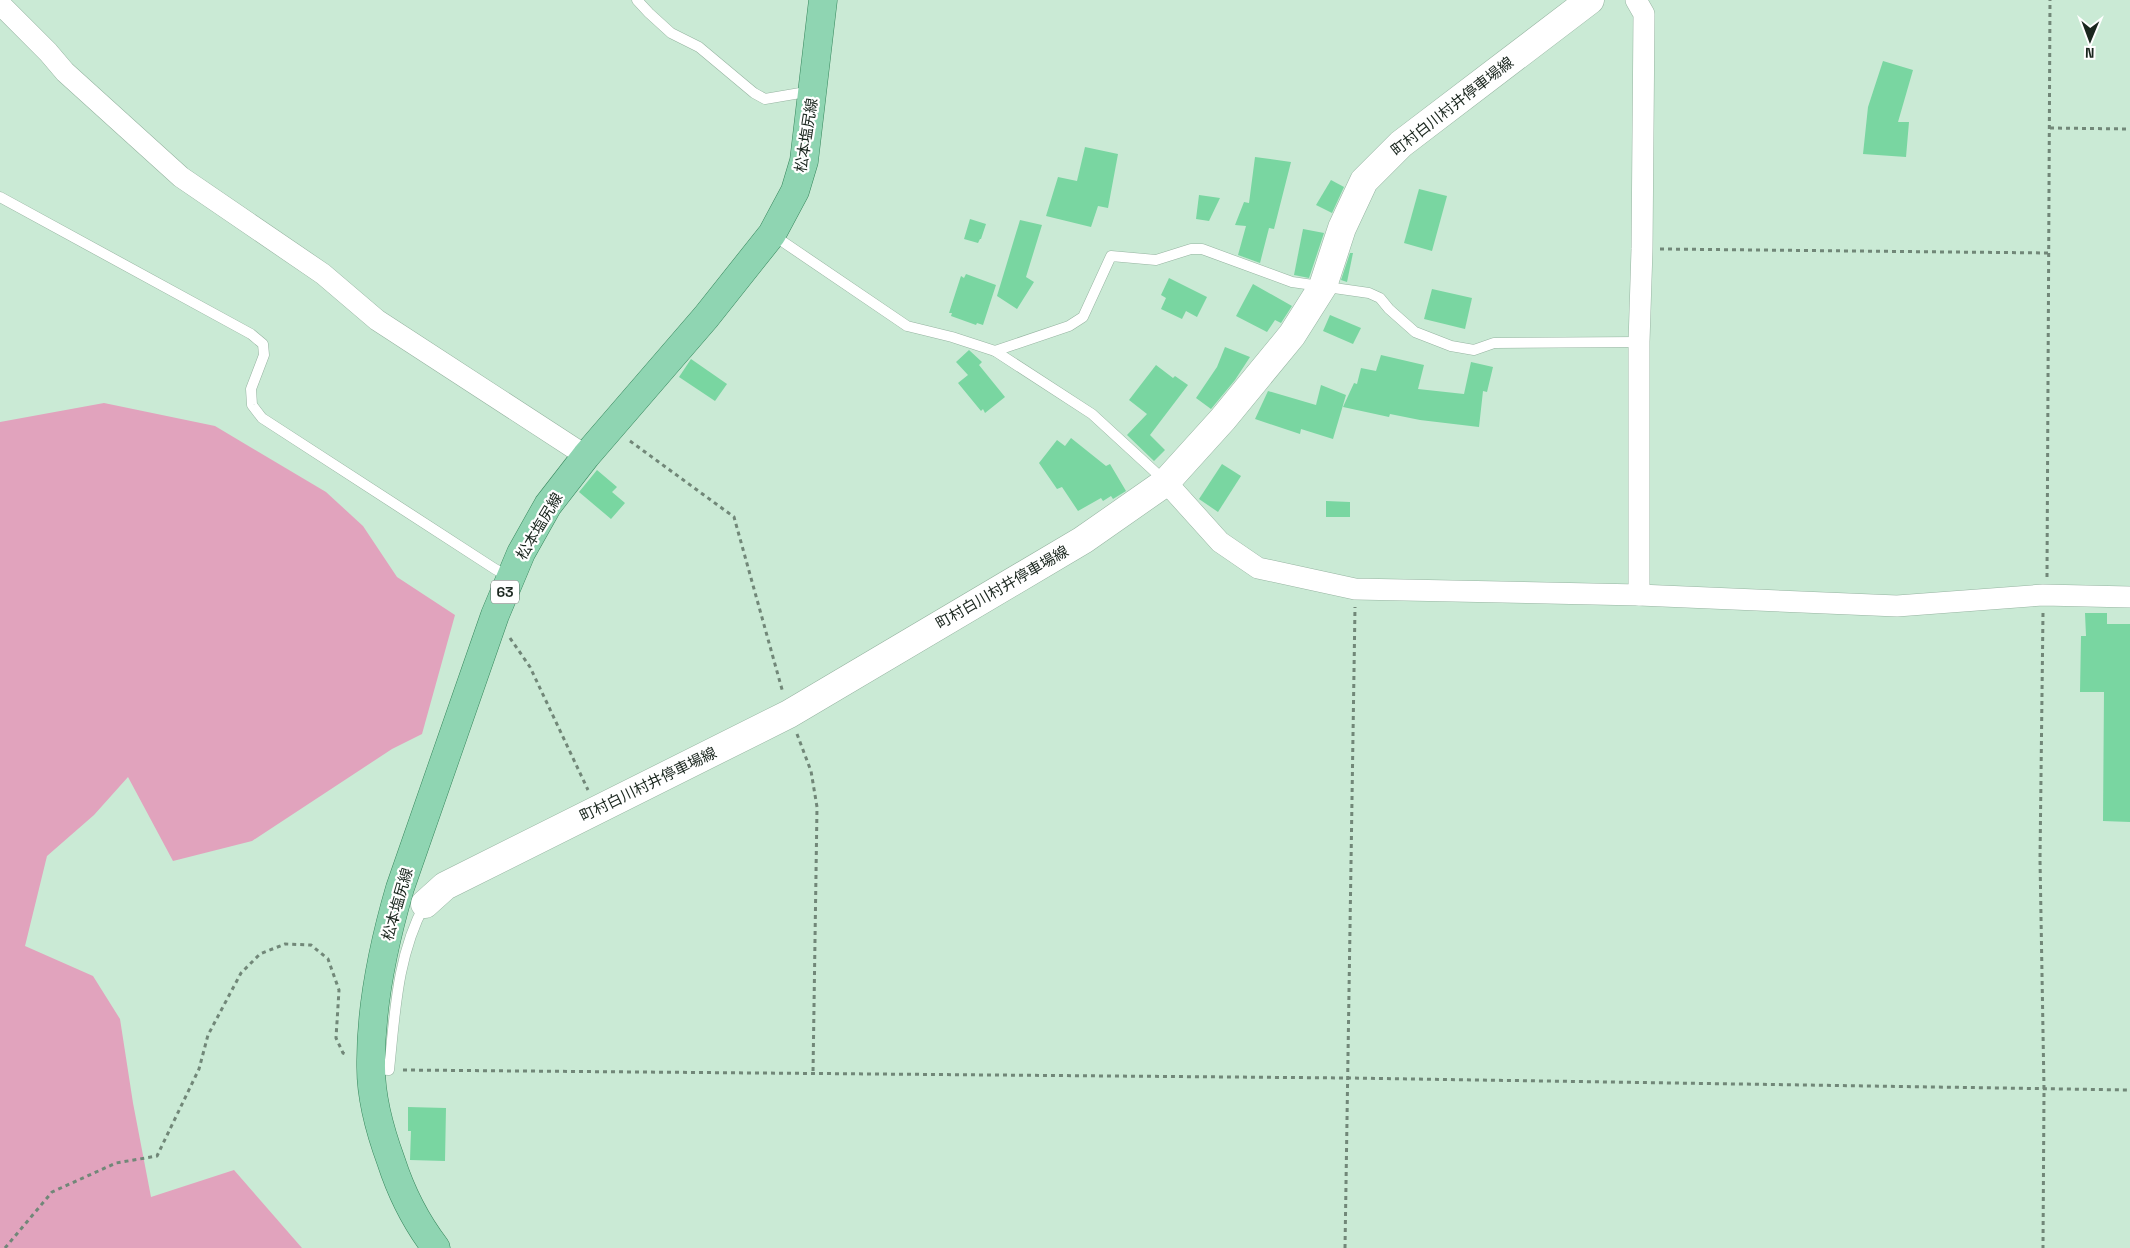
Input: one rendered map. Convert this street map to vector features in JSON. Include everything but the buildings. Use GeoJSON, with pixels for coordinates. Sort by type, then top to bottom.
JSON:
{"type":"FeatureCollection","features":[{"type":"Feature","properties":{"kind":"main road","name":"松本塩尻線"},"geometry":{"type":"LineString","coordinates":[[436,1248],[400,1190],[380,1130],[380,1069],[374,1008],[390,922],[400,888],[495,615],[520,553],[548,505],[586,456],[706,317],[772,234],[795,191],[804,161],[823,0]]}},
{"type":"Feature","properties":{"kind":"main road","name":"町村白川村井停車場線"},"geometry":{"type":"LineString","coordinates":[[425,904],[445,886],[789,714],[1083,540],[1166,482],[1223,419],[1292,335],[1322,286],[1342,228],[1364,181],[1401,144],[1590,0]]}},
{"type":"Feature","properties":{"kind":"street"},"geometry":{"type":"LineString","coordinates":[[1636,0],[1644,14],[1642,249],[1639,342],[1639,595]]}},
{"type":"Feature","properties":{"kind":"street"},"geometry":{"type":"LineString","coordinates":[[0,4],[66,72],[181,177],[323,274],[377,320],[586,456]]}},
{"type":"Feature","properties":{"kind":"street"},"geometry":{"type":"LineString","coordinates":[[1166,482],[1220,542],[1258,568],[1355,589],[1639,595],[1897,606],[2045,595],[2130,597]]}},
{"type":"Feature","properties":{"kind":"lane"},"geometry":{"type":"LineString","coordinates":[[637,0],[671,33],[699,47],[754,93],[765,99],[813,91]]}},
{"type":"Feature","properties":{"kind":"lane"},"geometry":{"type":"LineString","coordinates":[[0,197],[251,334],[263,344],[264,355],[251,389],[252,405],[262,418],[495,569],[511,577]]}},
{"type":"Feature","properties":{"kind":"lane"},"geometry":{"type":"LineString","coordinates":[[772,234],[907,326],[952,337],[995,351],[1092,414],[1166,482]]}},
{"type":"Feature","properties":{"kind":"lane"},"geometry":{"type":"LineString","coordinates":[[995,351],[1069,326],[1083,317],[1111,256],[1156,260],[1192,249],[1202,249],[1292,282],[1369,293],[1380,298],[1389,309],[1415,332],[1459,348],[1474,350],[1494,343],[1639,342]]}},
{"type":"Feature","properties":{"kind":"lane","name":"町村白川村井停車場線"},"geometry":{"type":"LineString","coordinates":[[380,1069],[398,982],[412,927],[425,904]]}},
{"type":"Feature","properties":{"kind":"path"},"geometry":{"type":"LineString","coordinates":[[2043,1248],[2044,1089],[2040,859],[2049,253],[2050,0]]}},
{"type":"Feature","properties":{"kind":"path"},"geometry":{"type":"LineString","coordinates":[[2050,128],[2130,129]]}},
{"type":"Feature","properties":{"kind":"path"},"geometry":{"type":"LineString","coordinates":[[1642,249],[2049,253]]}},
{"type":"Feature","properties":{"kind":"path"},"geometry":{"type":"LineString","coordinates":[[611,428],[734,517],[789,714],[811,771],[817,807],[813,1073]]}},
{"type":"Feature","properties":{"kind":"path"},"geometry":{"type":"LineString","coordinates":[[1344,1248],[1355,589]]}},
{"type":"Feature","properties":{"kind":"path"},"geometry":{"type":"LineString","coordinates":[[495,615],[530,667],[597,809]]}},
{"type":"Feature","properties":{"kind":"path"},"geometry":{"type":"LineString","coordinates":[[5,1248],[52,1192],[116,1163],[157,1156],[199,1069],[208,1035],[241,973],[260,954],[285,944],[311,945],[328,959],[339,990],[336,1038],[343,1052],[380,1069],[1348,1078],[2130,1090]]}},
{"type":"Feature","properties":{"kind":"shaded area"},"geometry":{"type":"Polygon","coordinates":[[[104,403],[215,426],[326,492],[363,526],[397,577],[455,615],[422,734],[392,749],[252,841],[173,861],[128,777],[94,815],[47,856],[25,946],[93,976],[120,1019],[133,1103],[151,1197],[234,1170],[302,1248],[0,1248],[0,422],[104,403]]]}}]}
